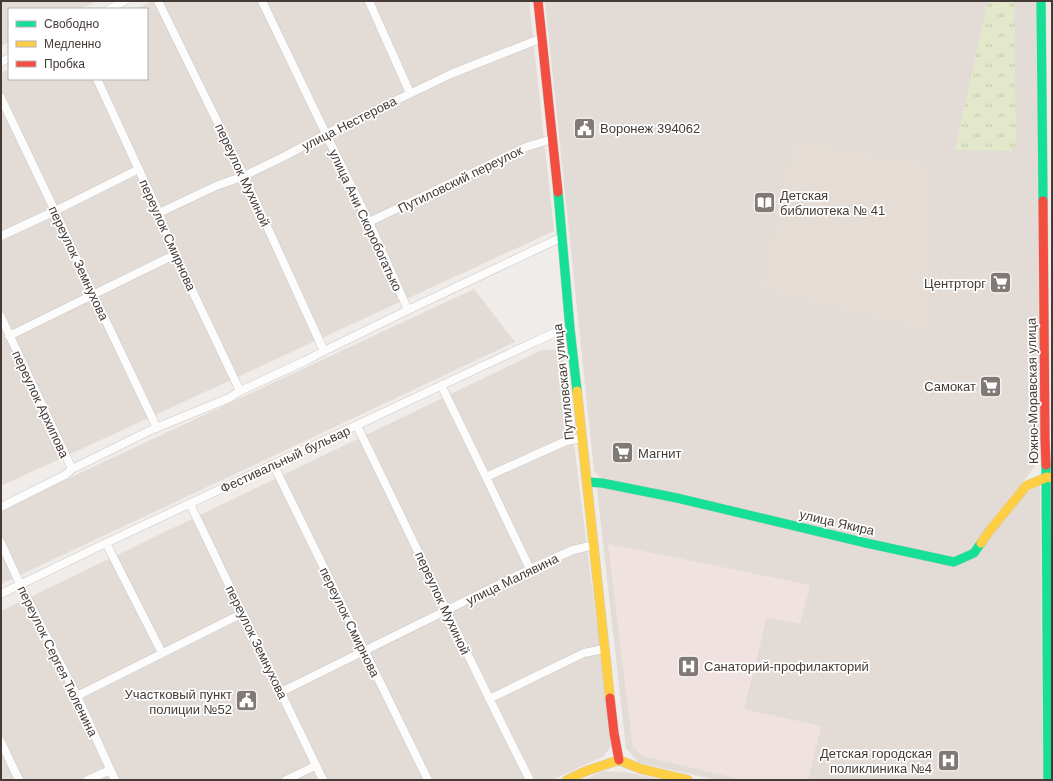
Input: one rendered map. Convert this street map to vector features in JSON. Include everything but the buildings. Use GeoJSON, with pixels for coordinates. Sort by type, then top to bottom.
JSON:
{"type":"FeatureCollection","features":[{"type":"Feature","properties":{"kind":"street"},"geometry":{"type":"LineString","coordinates":[[111,8],[125,1]]}},
{"type":"Feature","properties":{"kind":"street","name":"переулок Мухиной"},"geometry":{"type":"LineString","coordinates":[[158,1],[244,176],[324,351]]}},
{"type":"Feature","properties":{"kind":"street","name":"улица Ани Скоробогатько"},"geometry":{"type":"LineString","coordinates":[[262,1],[369,222],[408,310]]}},
{"type":"Feature","properties":{"kind":"street"},"geometry":{"type":"LineString","coordinates":[[370,1],[410,93]]}},
{"type":"Feature","properties":{"kind":"street","name":"Путиловская улица"},"geometry":{"type":"LineString","coordinates":[[538,1],[570,329],[604,649],[614,733],[619,760]]}},
{"type":"Feature","properties":{"kind":"street","name":"Южно-Моравская улица"},"geometry":{"type":"LineString","coordinates":[[1041,1],[1045,408],[1049,477],[1047,657],[1048,780]]}},
{"type":"Feature","properties":{"kind":"street","name":"улица Нестерова"},"geometry":{"type":"LineString","coordinates":[[159,213],[216,186],[244,176],[326,134],[451,74],[542,38]]}},
{"type":"Feature","properties":{"kind":"street","name":"переулок Смирнова"},"geometry":{"type":"LineString","coordinates":[[97,80],[159,213],[174,255],[240,391]]}},
{"type":"Feature","properties":{"kind":"street","name":"переулок Земнухова"},"geometry":{"type":"LineString","coordinates":[[1,98],[157,428]]}},
{"type":"Feature","properties":{"kind":"street","name":"Путиловский переулок"},"geometry":{"type":"LineString","coordinates":[[369,222],[526,147],[552,139]]}},
{"type":"Feature","properties":{"kind":"street"},"geometry":{"type":"LineString","coordinates":[[1,236],[139,169]]}},
{"type":"Feature","properties":{"kind":"street"},"geometry":{"type":"LineString","coordinates":[[1,507],[65,475],[72,469],[151,430],[229,398],[240,391],[562,237]]}},
{"type":"Feature","properties":{"kind":"street"},"geometry":{"type":"LineString","coordinates":[[9,336],[94,296],[174,255]]}},
{"type":"Feature","properties":{"kind":"street","name":"переулок Архипова"},"geometry":{"type":"LineString","coordinates":[[1,317],[72,469]]}},
{"type":"Feature","properties":{"kind":"street","name":"Фестивальный бульвар"},"geometry":{"type":"LineString","coordinates":[[1,594],[441,385],[556,332],[570,329]]}},
{"type":"Feature","properties":{"kind":"street"},"geometry":{"type":"LineString","coordinates":[[441,385],[530,569]]}},
{"type":"Feature","properties":{"kind":"street","name":"переулок Мухиной"},"geometry":{"type":"LineString","coordinates":[[357,426],[400,512],[489,699],[530,780]]}},
{"type":"Feature","properties":{"kind":"street"},"geometry":{"type":"LineString","coordinates":[[486,477],[566,441],[582,438]]}},
{"type":"Feature","properties":{"kind":"street","name":"переулок Смирнова"},"geometry":{"type":"LineString","coordinates":[[273,464],[428,780]]}},
{"type":"Feature","properties":{"kind":"street","name":"улица Якира"},"geometry":{"type":"LineString","coordinates":[[587,482],[602,483],[677,498],[954,562],[974,553],[991,529],[1026,486],[1049,477]]}},
{"type":"Feature","properties":{"kind":"street","name":"переулок Земнухова"},"geometry":{"type":"LineString","coordinates":[[190,504],[322,780]]}},
{"type":"Feature","properties":{"kind":"street","name":"переулок Сергея Тюленина"},"geometry":{"type":"LineString","coordinates":[[1,543],[20,584],[77,696],[115,780]]}},
{"type":"Feature","properties":{"kind":"street"},"geometry":{"type":"LineString","coordinates":[[106,543],[162,653]]}},
{"type":"Feature","properties":{"kind":"street","name":"улица Малявина"},"geometry":{"type":"LineString","coordinates":[[281,692],[530,569],[573,550],[594,545]]}},
{"type":"Feature","properties":{"kind":"street"},"geometry":{"type":"LineString","coordinates":[[77,696],[243,613]]}},
{"type":"Feature","properties":{"kind":"street"},"geometry":{"type":"LineString","coordinates":[[489,699],[584,653],[604,649]]}},
{"type":"Feature","properties":{"kind":"street"},"geometry":{"type":"LineString","coordinates":[[1,742],[19,780]]}},
{"type":"Feature","properties":{"kind":"street"},"geometry":{"type":"LineString","coordinates":[[567,780],[586,770],[619,760],[641,769],[688,780]]}},
{"type":"Feature","properties":{"kind":"street"},"geometry":{"type":"LineString","coordinates":[[286,780],[315,766]]}},
{"type":"Feature","properties":{"kind":"street"},"geometry":{"type":"LineString","coordinates":[[88,780],[110,770]]}},
{"type":"Feature","properties":{"kind":"shaded area"},"geometry":{"type":"Polygon","coordinates":[[[1,1],[97,1],[82,8],[8,8],[8,42],[1,46],[1,1]]]}},
{"type":"Feature","properties":{"kind":"shaded area"},"geometry":{"type":"Polygon","coordinates":[[[152,1],[529,1],[554,231],[1,486],[1,73],[8,70],[8,80],[148,80],[148,8],[138,8],[152,1]]]}},
{"type":"Feature","properties":{"kind":"shaded area"},"geometry":{"type":"Polygon","coordinates":[[[545,1],[1036,1],[1040,453],[1033,469],[987,526],[971,550],[955,559],[600,477],[594,471],[545,1]]]}},
{"type":"Feature","properties":{"kind":"shaded area"},"geometry":{"type":"Polygon","coordinates":[[[795,141],[931,167],[927,329],[762,288],[795,141]]]}},
{"type":"Feature","properties":{"kind":"shaded area"},"geometry":{"type":"Polygon","coordinates":[[[474,289],[515,342],[1,584],[1,510],[474,289]]]}},
{"type":"Feature","properties":{"kind":"shaded area"},"geometry":{"type":"Polygon","coordinates":[[[542,350],[562,350],[612,744],[604,756],[552,780],[1,780],[1,611],[542,350]]]}},
{"type":"Feature","properties":{"kind":"shaded area"},"geometry":{"type":"Polygon","coordinates":[[[602,485],[954,566],[1019,497],[1040,485],[1043,780],[717,780],[639,763],[626,748],[597,489],[602,485]]]}},
{"type":"Feature","properties":{"kind":"shaded area","name":"Cанаторий-профилакторий"},"geometry":{"type":"Polygon","coordinates":[[[608,544],[810,585],[800,624],[767,617],[744,709],[821,726],[808,780],[744,780],[643,756],[633,747],[608,544]]]}},
{"type":"Feature","properties":{"kind":"shaded area"},"geometry":{"type":"Polygon","coordinates":[[[603,771],[626,772],[663,780],[583,780],[603,771]]]}},
{"type":"Feature","properties":{"kind":"green space"},"geometry":{"type":"Polygon","coordinates":[[[988,1],[1014,1],[1016,145],[1010,151],[955,150],[988,1]]]}},
{"type":"Feature","properties":{"kind":"traffic: fast"},"geometry":{"type":"LineString","coordinates":[[1041,1],[1043,201]]}},
{"type":"Feature","properties":{"kind":"traffic: fast"},"geometry":{"type":"LineString","coordinates":[[558,192],[577,391]]}},
{"type":"Feature","properties":{"kind":"traffic: fast"},"geometry":{"type":"LineString","coordinates":[[1046,465],[1048,780]]}},
{"type":"Feature","properties":{"kind":"traffic: fast"},"geometry":{"type":"LineString","coordinates":[[587,482],[602,483],[677,498],[866,543],[954,562],[974,553],[981,543]]}},
{"type":"Feature","properties":{"kind":"traffic: slow"},"geometry":{"type":"LineString","coordinates":[[577,391],[610,698]]}},
{"type":"Feature","properties":{"kind":"traffic: slow"},"geometry":{"type":"LineString","coordinates":[[981,543],[1026,486],[1047,477],[1052,478]]}},
{"type":"Feature","properties":{"kind":"traffic: slow"},"geometry":{"type":"LineString","coordinates":[[567,780],[586,771],[619,760],[641,769],[688,780]]}},
{"type":"Feature","properties":{"kind":"traffic: jam"},"geometry":{"type":"LineString","coordinates":[[538,1],[558,192]]}},
{"type":"Feature","properties":{"kind":"traffic: jam"},"geometry":{"type":"LineString","coordinates":[[1043,201],[1046,465]]}},
{"type":"Feature","properties":{"kind":"traffic: jam"},"geometry":{"type":"LineString","coordinates":[[610,698],[619,760]]}},
{"type":"Feature","properties":{"kind":"place","name":"Воронеж 394062"},"geometry":{"type":"Point","coordinates":[585,128]}},
{"type":"Feature","properties":{"kind":"place","name":"Детская библиотека № 41"},"geometry":{"type":"Point","coordinates":[764,202]}},
{"type":"Feature","properties":{"kind":"place","name":"Центрторг"},"geometry":{"type":"Point","coordinates":[1001,283]}},
{"type":"Feature","properties":{"kind":"place","name":"Самокат"},"geometry":{"type":"Point","coordinates":[991,386]}},
{"type":"Feature","properties":{"kind":"place","name":"Магнит"},"geometry":{"type":"Point","coordinates":[623,453]}},
{"type":"Feature","properties":{"kind":"place","name":"Cанаторий-профилакторий"},"geometry":{"type":"Point","coordinates":[689,666]}},
{"type":"Feature","properties":{"kind":"place","name":"Участковый пункт полиции №52"},"geometry":{"type":"Point","coordinates":[247,701]}},
{"type":"Feature","properties":{"kind":"place","name":"Детская городская поликлиника №4"},"geometry":{"type":"Point","coordinates":[948,760]}}]}
